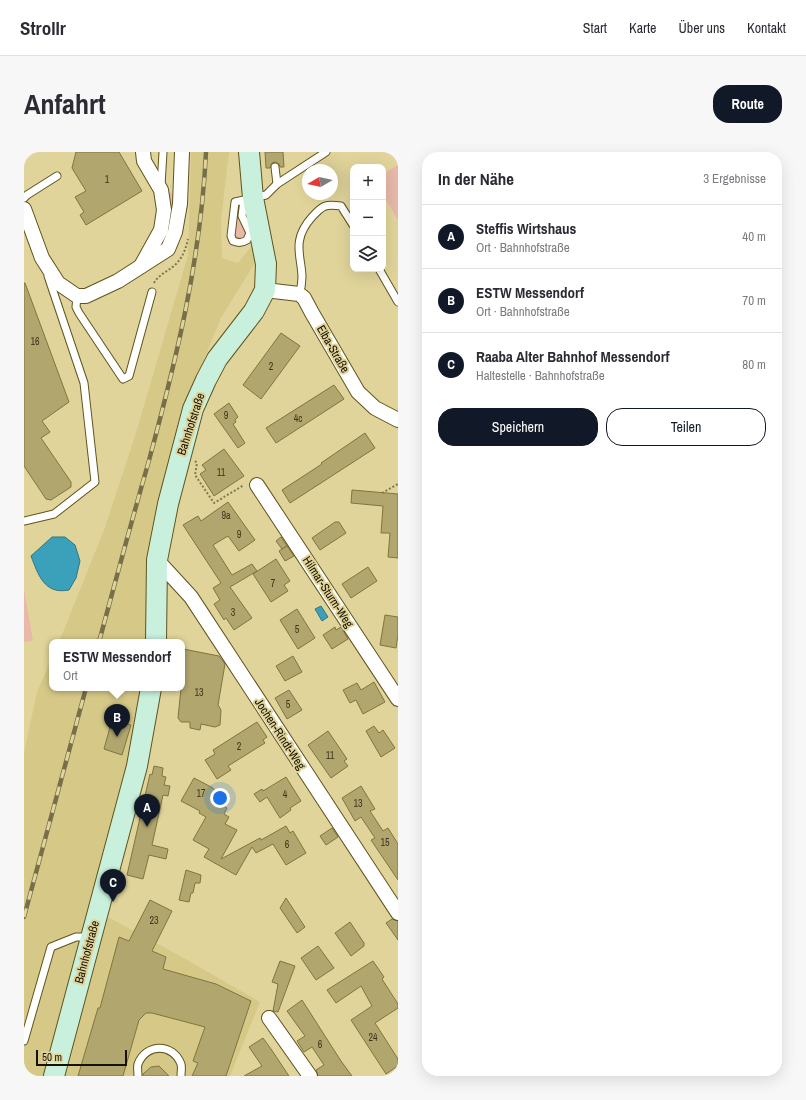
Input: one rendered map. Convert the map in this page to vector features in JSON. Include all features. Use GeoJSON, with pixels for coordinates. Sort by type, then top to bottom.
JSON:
{"type":"FeatureCollection","features":[{"type":"Feature","properties":{"kind":"street"},"geometry":{"type":"LineString","coordinates":[[140,268],[161,230],[164,210],[161,190],[144,161],[143,152]]}},
{"type":"Feature","properties":{"kind":"street"},"geometry":{"type":"LineString","coordinates":[[24,209],[42,258],[58,284],[77,296],[86,296],[118,281],[168,249],[175,232],[180,204],[182,152]]}},
{"type":"Feature","properties":{"kind":"street","name":"Bahnhofstraße"},"geometry":{"type":"LineString","coordinates":[[156,639],[157,560],[168,504],[193,409],[206,380],[218,359],[254,311],[265,290],[266,264],[248,199],[249,152]]}},
{"type":"Feature","properties":{"kind":"street"},"geometry":{"type":"LineString","coordinates":[[161,190],[181,188]]}},
{"type":"Feature","properties":{"kind":"street"},"geometry":{"type":"LineString","coordinates":[[265,290],[299,294]]}},
{"type":"Feature","properties":{"kind":"street","name":"Elba-Straße"},"geometry":{"type":"LineString","coordinates":[[299,294],[304,298],[329,344],[358,392],[375,408],[398,420]]}},
{"type":"Feature","properties":{"kind":"street","name":"Hilmar-Sturm-Weg"},"geometry":{"type":"LineString","coordinates":[[257,485],[398,699]]}},
{"type":"Feature","properties":{"kind":"street","name":"Jochen-Rindt-Weg"},"geometry":{"type":"LineString","coordinates":[[157,560],[191,597],[398,912]]}},
{"type":"Feature","properties":{"kind":"street","name":"Bahnhofstraße"},"geometry":{"type":"LineString","coordinates":[[54,1076],[137,766],[150,691]]}},
{"type":"Feature","properties":{"kind":"street"},"geometry":{"type":"LineString","coordinates":[[269,1018],[310,1076]]}},
{"type":"Feature","properties":{"kind":"lane"},"geometry":{"type":"LineString","coordinates":[[161,190],[163,152]]}},
{"type":"Feature","properties":{"kind":"lane"},"geometry":{"type":"LineString","coordinates":[[248,199],[242,216],[249,229],[249,238],[243,243],[238,243],[233,241],[231,236],[235,202],[248,199],[266,195],[277,184],[326,152]]}},
{"type":"Feature","properties":{"kind":"lane"},"geometry":{"type":"LineString","coordinates":[[275,167],[277,184]]}},
{"type":"Feature","properties":{"kind":"lane"},"geometry":{"type":"LineString","coordinates":[[24,198],[57,176]]}},
{"type":"Feature","properties":{"kind":"lane"},"geometry":{"type":"LineString","coordinates":[[299,294],[303,284],[298,252],[300,235],[307,222],[320,208],[327,204],[341,206],[350,221]]}},
{"type":"Feature","properties":{"kind":"lane"},"geometry":{"type":"LineString","coordinates":[[24,521],[54,514],[95,482],[84,383],[42,258]]}},
{"type":"Feature","properties":{"kind":"lane"},"geometry":{"type":"LineString","coordinates":[[381,272],[398,302]]}},
{"type":"Feature","properties":{"kind":"lane"},"geometry":{"type":"LineString","coordinates":[[77,296],[76,307],[79,313],[123,379],[129,376],[152,292]]}},
{"type":"Feature","properties":{"kind":"lane"},"geometry":{"type":"LineString","coordinates":[[24,1041],[50,947],[76,937],[91,937]]}},
{"type":"Feature","properties":{"kind":"lane"},"geometry":{"type":"LineString","coordinates":[[138,1076],[138,1064],[145,1054],[154,1048],[165,1048],[175,1055],[181,1064],[181,1076]]}},
{"type":"Feature","properties":{"kind":"path"},"geometry":{"type":"LineString","coordinates":[[193,459],[198,463],[195,475],[214,503],[243,485],[257,485]]}},
{"type":"Feature","properties":{"kind":"path"},"geometry":{"type":"LineString","coordinates":[[382,492],[398,484]]}},
{"type":"Feature","properties":{"kind":"shaded area"},"geometry":{"type":"Polygon","coordinates":[[[191,152],[229,152],[221,221],[222,258],[238,263],[254,243],[258,258],[221,318],[193,386],[147,557],[150,639],[60,639],[104,530],[136,433],[188,255],[191,152]]]}},
{"type":"Feature","properties":{"kind":"shaded area"},"geometry":{"type":"Polygon","coordinates":[[[398,165],[398,220],[386,200],[386,172],[398,165]]]}},
{"type":"Feature","properties":{"kind":"shaded area"},"geometry":{"type":"Polygon","coordinates":[[[169,192],[174,196],[170,233],[159,250],[165,193],[169,192]]]}},
{"type":"Feature","properties":{"kind":"shaded area"},"geometry":{"type":"Polygon","coordinates":[[[237,216],[243,222],[246,231],[246,237],[241,240],[234,236],[237,216]]]}},
{"type":"Feature","properties":{"kind":"shaded area"},"geometry":{"type":"Polygon","coordinates":[[[24,589],[33,641],[24,642],[24,589]]]}},
{"type":"Feature","properties":{"kind":"shaded area"},"geometry":{"type":"Polygon","coordinates":[[[49,665],[49,691],[143,691],[136,735],[49,1076],[24,1076],[24,753],[37,692],[49,665]]]}},
{"type":"Feature","properties":{"kind":"shaded area"},"geometry":{"type":"Polygon","coordinates":[[[108,917],[182,957],[260,1002],[230,1076],[63,1076],[108,917]]]}},
{"type":"Feature","properties":{"kind":"water"},"geometry":{"type":"Polygon","coordinates":[[[52,537],[65,537],[75,545],[80,561],[76,578],[69,590],[60,591],[43,582],[36,570],[31,556],[52,537]]]}},
{"type":"Feature","properties":{"kind":"water"},"geometry":{"type":"Polygon","coordinates":[[[321,606],[328,617],[322,621],[315,609],[321,606]]]}},
{"type":"Feature","properties":{"kind":"building"},"geometry":{"type":"Polygon","coordinates":[[[76,152],[119,152],[142,191],[86,225],[80,215],[84,212],[75,197],[86,191],[72,168],[76,152]]]}},
{"type":"Feature","properties":{"kind":"building"},"geometry":{"type":"Polygon","coordinates":[[[265,152],[283,152],[284,167],[280,167],[279,164],[275,162],[272,163],[270,168],[266,168],[265,152]]]}},
{"type":"Feature","properties":{"kind":"building"},"geometry":{"type":"Polygon","coordinates":[[[24,283],[69,402],[42,421],[50,432],[41,438],[71,482],[71,487],[51,500],[46,499],[24,466],[24,283]]]}},
{"type":"Feature","properties":{"kind":"building"},"geometry":{"type":"Polygon","coordinates":[[[281,333],[300,346],[261,399],[243,385],[281,333]]]}},
{"type":"Feature","properties":{"kind":"building"},"geometry":{"type":"Polygon","coordinates":[[[334,385],[344,399],[276,443],[266,428],[334,385]]]}},
{"type":"Feature","properties":{"kind":"building"},"geometry":{"type":"Polygon","coordinates":[[[229,403],[238,417],[235,420],[236,422],[233,424],[245,443],[238,448],[214,414],[229,403]]]}},
{"type":"Feature","properties":{"kind":"building"},"geometry":{"type":"Polygon","coordinates":[[[365,433],[375,448],[290,503],[282,490],[322,464],[321,463],[365,433]]]}},
{"type":"Feature","properties":{"kind":"building"},"geometry":{"type":"Polygon","coordinates":[[[224,449],[244,476],[214,496],[200,474],[206,470],[202,465],[224,449]]]}},
{"type":"Feature","properties":{"kind":"building"},"geometry":{"type":"Polygon","coordinates":[[[352,490],[398,494],[398,558],[388,557],[390,533],[381,533],[383,506],[351,503],[352,490]]]}},
{"type":"Feature","properties":{"kind":"building"},"geometry":{"type":"Polygon","coordinates":[[[228,502],[255,540],[239,551],[228,536],[213,545],[232,575],[252,564],[257,571],[230,587],[252,618],[234,630],[226,618],[224,620],[214,604],[220,600],[213,588],[221,583],[183,525],[198,516],[201,521],[228,502]]]}},
{"type":"Feature","properties":{"kind":"building"},"geometry":{"type":"Polygon","coordinates":[[[335,522],[339,522],[346,533],[320,550],[312,538],[335,522]]]}},
{"type":"Feature","properties":{"kind":"building"},"geometry":{"type":"Polygon","coordinates":[[[281,537],[287,546],[282,549],[276,541],[281,537]]]}},
{"type":"Feature","properties":{"kind":"building"},"geometry":{"type":"Polygon","coordinates":[[[287,546],[294,556],[285,561],[279,551],[287,546]]]}},
{"type":"Feature","properties":{"kind":"building"},"geometry":{"type":"Polygon","coordinates":[[[276,559],[290,581],[284,585],[288,591],[271,602],[253,574],[276,559]]]}},
{"type":"Feature","properties":{"kind":"building"},"geometry":{"type":"Polygon","coordinates":[[[368,567],[377,581],[351,598],[342,584],[368,567]]]}},
{"type":"Feature","properties":{"kind":"building"},"geometry":{"type":"Polygon","coordinates":[[[297,609],[315,638],[298,649],[280,620],[297,609]]]}},
{"type":"Feature","properties":{"kind":"building"},"geometry":{"type":"Polygon","coordinates":[[[385,615],[398,617],[396,648],[380,645],[385,615]]]}},
{"type":"Feature","properties":{"kind":"building"},"geometry":{"type":"Polygon","coordinates":[[[335,627],[336,630],[341,627],[348,639],[332,649],[323,635],[335,627]]]}},
{"type":"Feature","properties":{"kind":"building"},"geometry":{"type":"Polygon","coordinates":[[[185,649],[219,656],[225,664],[218,705],[221,710],[220,725],[215,727],[201,724],[200,730],[190,728],[190,722],[181,722],[178,718],[181,691],[185,691],[185,649]]]}},
{"type":"Feature","properties":{"kind":"building"},"geometry":{"type":"Polygon","coordinates":[[[293,656],[302,672],[285,681],[276,666],[293,656]]]}},
{"type":"Feature","properties":{"kind":"building"},"geometry":{"type":"Polygon","coordinates":[[[374,682],[385,702],[363,714],[356,700],[350,703],[343,690],[357,683],[361,690],[374,682]]]}},
{"type":"Feature","properties":{"kind":"building"},"geometry":{"type":"Polygon","coordinates":[[[289,690],[302,710],[287,719],[275,698],[289,690]]]}},
{"type":"Feature","properties":{"kind":"building"},"geometry":{"type":"Polygon","coordinates":[[[112,720],[131,725],[122,755],[104,749],[112,720]]]}},
{"type":"Feature","properties":{"kind":"building"},"geometry":{"type":"Polygon","coordinates":[[[257,722],[267,737],[263,740],[265,743],[228,766],[231,770],[217,779],[205,760],[215,754],[213,750],[257,722]]]}},
{"type":"Feature","properties":{"kind":"building"},"geometry":{"type":"Polygon","coordinates":[[[374,726],[379,733],[383,730],[395,748],[381,757],[366,731],[374,726]]]}},
{"type":"Feature","properties":{"kind":"building"},"geometry":{"type":"Polygon","coordinates":[[[328,731],[347,759],[344,761],[348,766],[331,778],[308,745],[328,731]]]}},
{"type":"Feature","properties":{"kind":"building"},"geometry":{"type":"Polygon","coordinates":[[[154,766],[163,768],[162,776],[166,777],[164,785],[170,786],[168,796],[163,795],[152,845],[168,849],[166,859],[149,855],[143,879],[127,875],[150,774],[152,775],[154,766]]]}},
{"type":"Feature","properties":{"kind":"building"},"geometry":{"type":"Polygon","coordinates":[[[286,777],[301,801],[290,808],[291,810],[280,818],[267,797],[260,802],[254,794],[262,789],[263,791],[286,777]]]}},
{"type":"Feature","properties":{"kind":"building"},"geometry":{"type":"Polygon","coordinates":[[[194,778],[213,788],[223,806],[227,808],[224,814],[229,817],[225,824],[237,830],[221,859],[286,826],[290,833],[293,831],[306,853],[286,865],[273,844],[256,853],[252,847],[236,875],[204,857],[209,849],[193,840],[206,817],[199,813],[200,811],[181,801],[194,778]]]}},
{"type":"Feature","properties":{"kind":"building"},"geometry":{"type":"Polygon","coordinates":[[[361,786],[375,809],[370,811],[383,831],[388,828],[398,844],[398,880],[371,840],[375,838],[361,817],[355,821],[342,798],[361,786]]]}},
{"type":"Feature","properties":{"kind":"building"},"geometry":{"type":"Polygon","coordinates":[[[332,828],[338,837],[326,845],[320,836],[332,828]]]}},
{"type":"Feature","properties":{"kind":"building"},"geometry":{"type":"Polygon","coordinates":[[[186,870],[201,875],[200,883],[195,883],[189,902],[179,900],[186,870]]]}},
{"type":"Feature","properties":{"kind":"building"},"geometry":{"type":"Polygon","coordinates":[[[286,898],[305,927],[297,933],[280,908],[286,898]]]}},
{"type":"Feature","properties":{"kind":"building"},"geometry":{"type":"Polygon","coordinates":[[[150,900],[172,911],[152,951],[166,957],[163,969],[216,984],[251,1001],[226,1076],[192,1076],[198,1063],[193,1061],[205,1027],[152,1013],[146,1013],[139,1020],[123,1076],[78,1076],[98,1008],[100,1008],[119,937],[129,941],[150,900]]]}},
{"type":"Feature","properties":{"kind":"building"},"geometry":{"type":"Polygon","coordinates":[[[392,919],[398,921],[398,940],[386,923],[392,919]]]}},
{"type":"Feature","properties":{"kind":"building"},"geometry":{"type":"Polygon","coordinates":[[[350,922],[364,943],[364,946],[351,956],[335,933],[350,922]]]}},
{"type":"Feature","properties":{"kind":"building"},"geometry":{"type":"Polygon","coordinates":[[[318,946],[334,968],[316,980],[301,958],[318,946]]]}},
{"type":"Feature","properties":{"kind":"building"},"geometry":{"type":"Polygon","coordinates":[[[280,961],[295,966],[278,1012],[273,1011],[278,984],[272,982],[280,961]]]}},
{"type":"Feature","properties":{"kind":"building"},"geometry":{"type":"Polygon","coordinates":[[[373,961],[384,977],[382,979],[398,1004],[398,1008],[375,1023],[398,1059],[398,1066],[386,1074],[351,1020],[372,1006],[361,986],[336,1003],[327,990],[373,961]]]}},
{"type":"Feature","properties":{"kind":"building"},"geometry":{"type":"Polygon","coordinates":[[[302,1000],[352,1076],[318,1076],[316,1070],[324,1065],[312,1047],[304,1052],[297,1041],[305,1036],[287,1011],[302,1000]]]}},
{"type":"Feature","properties":{"kind":"building"},"geometry":{"type":"Polygon","coordinates":[[[263,1038],[289,1076],[244,1076],[262,1066],[249,1047],[263,1038]]]}},
{"type":"Feature","properties":{"kind":"building"},"geometry":{"type":"Polygon","coordinates":[[[159,1066],[169,1076],[143,1076],[143,1074],[151,1067],[159,1066]]]}},
{"type":"Feature","properties":{"kind":"railway"},"geometry":{"type":"LineString","coordinates":[[100,639],[168,387],[186,310],[199,231],[206,152]]}},
{"type":"Feature","properties":{"kind":"railway"},"geometry":{"type":"LineString","coordinates":[[24,917],[85,691]]}},
{"type":"Feature","properties":{"kind":"place","name":"ESTW Messendorf"},"geometry":{"type":"Point","coordinates":[117,737]}},
{"type":"Feature","properties":{"kind":"place","name":"Steffis Wirtshaus"},"geometry":{"type":"Point","coordinates":[147,827]}},
{"type":"Feature","properties":{"kind":"place","name":"Raaba Alter Bahnhof Messendorf"},"geometry":{"type":"Point","coordinates":[113,902]}}]}
